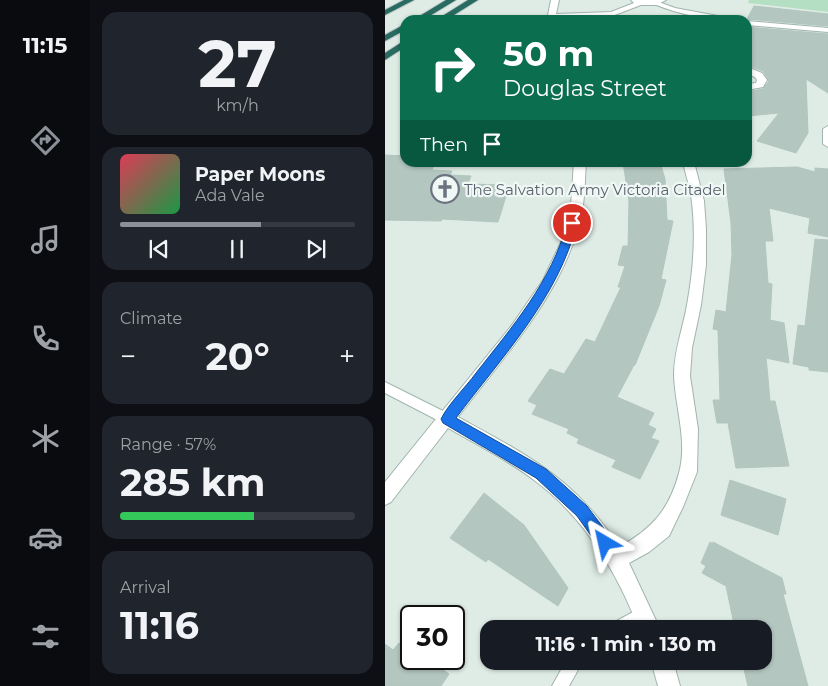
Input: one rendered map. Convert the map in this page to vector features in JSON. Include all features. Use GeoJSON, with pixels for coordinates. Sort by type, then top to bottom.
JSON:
{"type":"FeatureCollection","features":[{"type":"Feature","properties":{"kind":"highway"},"geometry":{"type":"LineString","coordinates":[[385,13],[410,0]]}},
{"type":"Feature","properties":{"kind":"highway"},"geometry":{"type":"LineString","coordinates":[[426,15],[452,0]]}},
{"type":"Feature","properties":{"kind":"highway"},"geometry":{"type":"LineString","coordinates":[[448,15],[474,0]]}},
{"type":"Feature","properties":{"kind":"highway"},"geometry":{"type":"LineString","coordinates":[[385,38],[400,30]]}},
{"type":"Feature","properties":{"kind":"highway"},"geometry":{"type":"LineString","coordinates":[[385,52],[400,44]]}},
{"type":"Feature","properties":{"kind":"highway"},"geometry":{"type":"LineString","coordinates":[[385,57],[400,46]]}},
{"type":"Feature","properties":{"kind":"street"},"geometry":{"type":"LineString","coordinates":[[552,15],[555,0]]}},
{"type":"Feature","properties":{"kind":"street"},"geometry":{"type":"LineString","coordinates":[[597,15],[612,14],[638,1],[659,2]]}},
{"type":"Feature","properties":{"kind":"street"},"geometry":{"type":"LineString","coordinates":[[752,72],[762,80],[760,85],[752,87]]}},
{"type":"Feature","properties":{"kind":"street"},"geometry":{"type":"LineString","coordinates":[[828,129],[828,144]]}},
{"type":"Feature","properties":{"kind":"street"},"geometry":{"type":"LineString","coordinates":[[385,496],[517,329],[549,282],[567,242],[577,204],[579,167]]}},
{"type":"Feature","properties":{"kind":"street"},"geometry":{"type":"LineString","coordinates":[[617,559],[642,545],[662,529],[677,501],[689,472],[690,429],[683,376],[684,348],[699,265],[700,229],[698,201],[690,167]]}},
{"type":"Feature","properties":{"kind":"street"},"geometry":{"type":"LineString","coordinates":[[447,419],[541,474],[582,511],[617,559],[646,620]]}},
{"type":"Feature","properties":{"kind":"street"},"geometry":{"type":"LineString","coordinates":[[665,670],[669,686]]}},
{"type":"Feature","properties":{"kind":"lane"},"geometry":{"type":"LineString","coordinates":[[659,2],[674,10],[705,15]]}},
{"type":"Feature","properties":{"kind":"lane"},"geometry":{"type":"LineString","coordinates":[[752,23],[828,30]]}},
{"type":"Feature","properties":{"kind":"lane"},"geometry":{"type":"LineString","coordinates":[[385,387],[447,419]]}},
{"type":"Feature","properties":{"kind":"lane"},"geometry":{"type":"LineString","coordinates":[[560,686],[570,670]]}},
{"type":"Feature","properties":{"kind":"green space"},"geometry":{"type":"Polygon","coordinates":[[[749,0],[828,0],[828,12],[748,3],[749,0]]]}},
{"type":"Feature","properties":{"kind":"building"},"geometry":{"type":"Polygon","coordinates":[[[754,6],[828,14],[828,26],[752,19],[752,15],[749,15],[754,6]]]}},
{"type":"Feature","properties":{"kind":"building"},"geometry":{"type":"Polygon","coordinates":[[[752,27],[828,34],[828,93],[806,79],[808,133],[796,153],[757,141],[779,113],[752,116],[752,91],[763,89],[769,81],[763,71],[752,67],[752,27]]]}},
{"type":"Feature","properties":{"kind":"building","name":"The Salvation Army Victoria Citadel"},"geometry":{"type":"Polygon","coordinates":[[[385,155],[400,156],[400,167],[433,167],[432,170],[452,171],[450,175],[471,176],[468,184],[505,185],[503,193],[507,193],[498,222],[442,219],[441,221],[385,220],[385,155]]]}},
{"type":"Feature","properties":{"kind":"building"},"geometry":{"type":"Polygon","coordinates":[[[624,167],[661,167],[665,179],[667,220],[673,221],[661,279],[666,280],[659,306],[635,365],[617,397],[654,413],[648,425],[656,429],[651,438],[659,441],[640,479],[612,467],[616,460],[577,443],[579,439],[567,433],[569,429],[532,414],[537,405],[528,401],[550,369],[564,374],[586,339],[595,342],[621,287],[618,287],[625,266],[618,265],[623,246],[628,246],[629,201],[624,167]]]}},
{"type":"Feature","properties":{"kind":"building"},"geometry":{"type":"Polygon","coordinates":[[[797,167],[815,172],[815,168],[828,169],[828,237],[808,233],[810,218],[769,208],[773,241],[765,241],[768,283],[772,284],[770,320],[784,323],[789,363],[766,358],[770,401],[775,401],[789,466],[736,468],[728,423],[717,423],[713,400],[720,400],[718,330],[713,329],[716,310],[726,312],[732,255],[731,223],[724,169],[797,167]]]}},
{"type":"Feature","properties":{"kind":"building"},"geometry":{"type":"Polygon","coordinates":[[[815,239],[828,240],[828,372],[809,370],[809,367],[793,364],[798,325],[805,326],[815,239]]]}},
{"type":"Feature","properties":{"kind":"building"},"geometry":{"type":"Polygon","coordinates":[[[730,480],[786,499],[778,535],[721,515],[730,480]]]}},
{"type":"Feature","properties":{"kind":"building"},"geometry":{"type":"Polygon","coordinates":[[[484,493],[524,525],[568,588],[558,606],[488,559],[486,562],[450,538],[484,493]]]}},
{"type":"Feature","properties":{"kind":"building"},"geometry":{"type":"Polygon","coordinates":[[[710,542],[713,544],[713,542],[782,578],[786,594],[783,594],[808,686],[748,686],[744,670],[772,670],[772,620],[733,620],[726,586],[702,573],[706,566],[701,563],[710,542]]]}},
{"type":"Feature","properties":{"kind":"building"},"geometry":{"type":"Polygon","coordinates":[[[385,644],[393,650],[400,644],[400,670],[443,670],[449,674],[441,686],[385,686],[385,644]]]}},
{"type":"Feature","properties":{"kind":"place","name":"The Salvation Army Victoria Citadel"},"geometry":{"type":"Point","coordinates":[445,189]}},
{"type":"Feature","properties":{"kind":"route"},"geometry":{"type":"LineString","coordinates":[[572,223],[567,242],[549,282],[517,329],[447,419],[541,474],[582,511],[605,543]]}}]}
